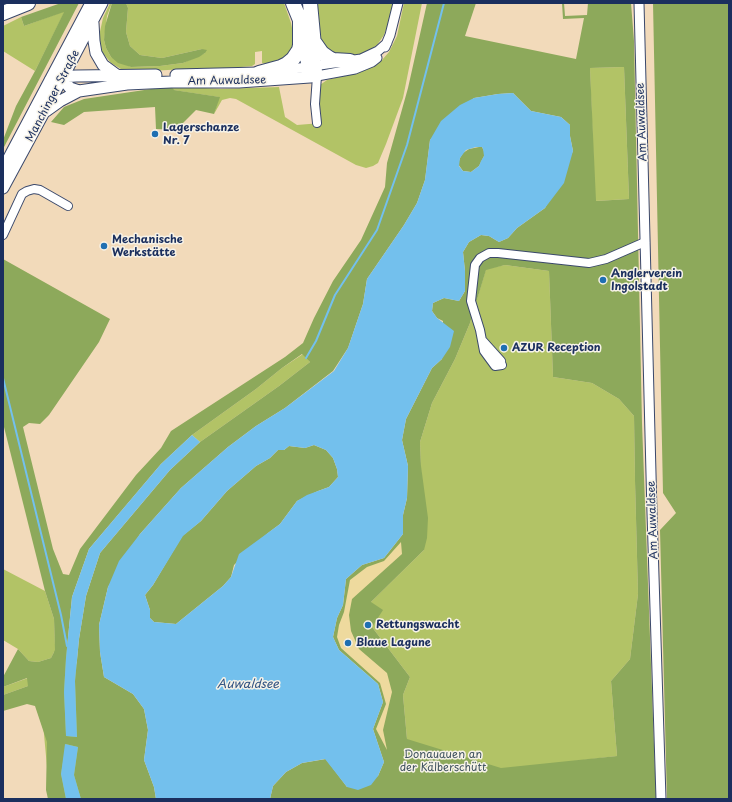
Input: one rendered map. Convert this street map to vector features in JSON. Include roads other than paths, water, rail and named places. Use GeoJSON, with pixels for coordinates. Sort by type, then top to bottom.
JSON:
{"type":"FeatureCollection","features":[{"type":"Feature","properties":{"kind":"highway"},"geometry":{"type":"LineString","coordinates":[[3,13],[28,3]]}},
{"type":"Feature","properties":{"kind":"highway"},"geometry":{"type":"LineString","coordinates":[[293,3],[300,20],[313,72]]}},
{"type":"Feature","properties":{"kind":"highway"},"geometry":{"type":"LineString","coordinates":[[310,3],[314,43],[313,72]]}},
{"type":"Feature","properties":{"kind":"highway"},"geometry":{"type":"LineString","coordinates":[[259,73],[281,67],[293,59],[299,50],[300,45],[300,20]]}},
{"type":"Feature","properties":{"kind":"highway"},"geometry":{"type":"LineString","coordinates":[[314,43],[322,53],[329,58],[333,60],[350,62]]}},
{"type":"Feature","properties":{"kind":"main road","name":"Manchinger Straße"},"geometry":{"type":"LineString","coordinates":[[3,188],[102,3]]}},
{"type":"Feature","properties":{"kind":"main road","name":"Manchinger Straße"},"geometry":{"type":"LineString","coordinates":[[3,169],[90,5]]}},
{"type":"Feature","properties":{"kind":"main road"},"geometry":{"type":"LineString","coordinates":[[93,21],[96,53],[104,65],[118,76]]}},
{"type":"Feature","properties":{"kind":"main road"},"geometry":{"type":"LineString","coordinates":[[61,62],[63,77],[68,86],[75,91],[79,91]]}},
{"type":"Feature","properties":{"kind":"main road","name":"Am Auwaldsee"},"geometry":{"type":"LineString","coordinates":[[44,112],[60,100],[79,91],[109,86],[171,82],[221,83],[313,72]]}},
{"type":"Feature","properties":{"kind":"main road","name":"Am Auwaldsee"},"geometry":{"type":"LineString","coordinates":[[50,80],[76,76],[259,73]]}},
{"type":"Feature","properties":{"kind":"street","name":"Am Auwaldsee"},"geometry":{"type":"LineString","coordinates":[[259,73],[313,72],[356,69],[364,66],[378,57],[387,43],[392,30],[398,3]]}},
{"type":"Feature","properties":{"kind":"street","name":"Am Auwaldsee"},"geometry":{"type":"LineString","coordinates":[[639,3],[652,521],[661,799]]}},
{"type":"Feature","properties":{"kind":"street","name":"Am Auwaldsee"},"geometry":{"type":"LineString","coordinates":[[313,72],[370,56],[387,43]]}},
{"type":"Feature","properties":{"kind":"street"},"geometry":{"type":"LineString","coordinates":[[313,72],[317,123]]}},
{"type":"Feature","properties":{"kind":"street"},"geometry":{"type":"LineString","coordinates":[[3,235],[22,194],[28,191],[34,189],[40,190],[68,206]]}},
{"type":"Feature","properties":{"kind":"street"},"geometry":{"type":"LineString","coordinates":[[502,363],[495,366],[484,351],[483,341],[471,301],[475,265],[480,258],[489,253],[498,253],[589,263],[606,259],[645,242]]}},
{"type":"Feature","properties":{"kind":"water","name":"Auwaldsee"},"geometry":{"type":"Polygon","coordinates":[[[513,93],[531,111],[561,117],[570,125],[570,136],[573,151],[564,183],[545,208],[517,228],[508,238],[499,242],[489,236],[481,235],[469,242],[463,252],[465,291],[459,301],[444,298],[433,303],[432,311],[437,318],[454,331],[450,347],[442,359],[432,368],[406,419],[402,440],[408,466],[407,498],[403,515],[403,534],[384,558],[362,565],[346,579],[343,605],[337,618],[333,637],[339,650],[378,684],[383,702],[373,729],[384,762],[378,776],[371,785],[358,790],[347,787],[325,759],[302,763],[286,772],[273,786],[270,799],[156,799],[154,787],[144,760],[148,730],[144,709],[133,694],[104,677],[100,652],[99,625],[108,587],[119,561],[140,534],[181,488],[228,447],[256,426],[285,408],[334,371],[348,348],[363,304],[367,279],[404,225],[417,203],[425,180],[430,140],[441,121],[460,105],[474,98],[513,93]],[[482,147],[466,150],[460,158],[459,166],[463,171],[471,172],[479,166],[484,156],[483,149],[482,147]],[[314,445],[305,448],[289,446],[284,450],[278,450],[270,458],[256,466],[227,491],[201,521],[183,536],[153,585],[145,595],[150,610],[150,618],[154,622],[176,624],[223,586],[231,577],[239,554],[280,524],[297,501],[307,495],[329,487],[338,477],[337,469],[333,458],[326,450],[314,445]]]}},
{"type":"Feature","properties":{"kind":"water"},"geometry":{"type":"Polygon","coordinates":[[[192,435],[200,442],[170,470],[100,553],[86,596],[79,639],[75,681],[77,737],[66,736],[64,692],[72,597],[89,549],[161,464],[192,435]]]}},
{"type":"Feature","properties":{"kind":"water"},"geometry":{"type":"Polygon","coordinates":[[[65,744],[78,747],[74,775],[81,799],[66,799],[61,774],[65,744]]]}},
{"type":"Feature","properties":{"kind":"waterway"},"geometry":{"type":"LineString","coordinates":[[306,358],[316,341],[335,295],[377,230],[407,145],[444,3]]}},
{"type":"Feature","properties":{"kind":"waterway"},"geometry":{"type":"LineString","coordinates":[[3,378],[61,615],[67,646]]}},
{"type":"Feature","properties":{"kind":"place","name":"Lagerschanze Nr. 7"},"geometry":{"type":"Point","coordinates":[155,134]}},
{"type":"Feature","properties":{"kind":"place","name":"Mechanische Werkstätte"},"geometry":{"type":"Point","coordinates":[104,246]}},
{"type":"Feature","properties":{"kind":"place","name":"Anglerverein Ingolstadt"},"geometry":{"type":"Point","coordinates":[603,280]}},
{"type":"Feature","properties":{"kind":"place","name":"AZUR Reception"},"geometry":{"type":"Point","coordinates":[504,348]}},
{"type":"Feature","properties":{"kind":"place","name":"Rettungswacht"},"geometry":{"type":"Point","coordinates":[368,625]}},
{"type":"Feature","properties":{"kind":"place","name":"Blaue Lagune"},"geometry":{"type":"Point","coordinates":[348,643]}},
{"type":"Feature","properties":{"kind":"park label","name":"Donauauen an der Kälberschütt"},"geometry":{"type":"Point","coordinates":[443,761]}}]}
